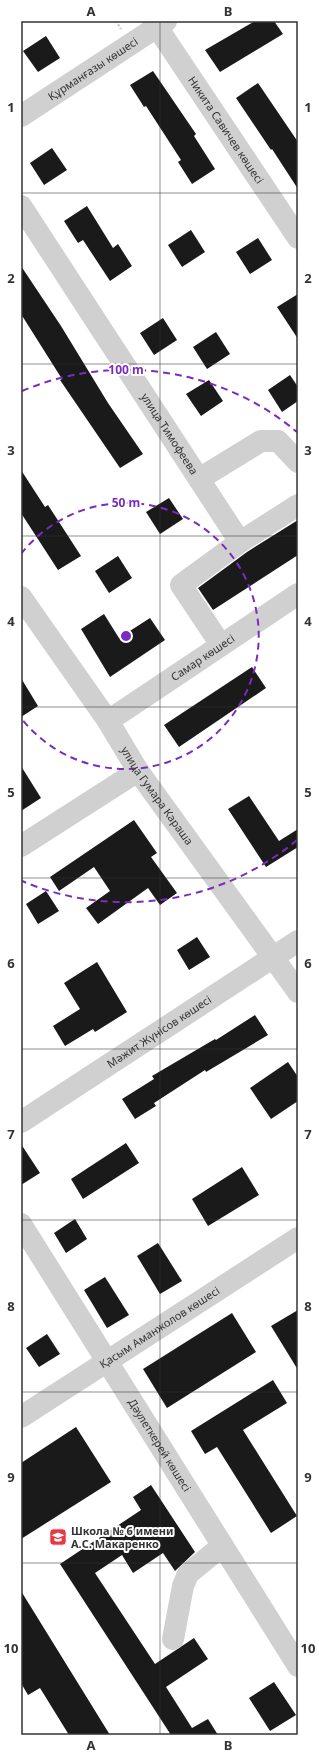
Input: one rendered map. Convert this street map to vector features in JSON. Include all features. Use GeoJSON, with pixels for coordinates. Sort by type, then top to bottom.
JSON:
{"type":"FeatureCollection","features":[{"type":"Feature","properties":{"kind":"street","name":"Құрманғазы көшесі"},"geometry":{"type":"LineString","coordinates":[[21,116],[159,23]]}},
{"type":"Feature","properties":{"kind":"street","name":"Никита Савичев көшесі"},"geometry":{"type":"LineString","coordinates":[[159,23],[298,238]]}},
{"type":"Feature","properties":{"kind":"street","name":"улица Тимофеева"},"geometry":{"type":"LineString","coordinates":[[21,206],[240,542]]}},
{"type":"Feature","properties":{"kind":"street"},"geometry":{"type":"LineString","coordinates":[[198,479],[261,441],[278,441],[298,462]]}},
{"type":"Feature","properties":{"kind":"street"},"geometry":{"type":"LineString","coordinates":[[221,645],[181,585],[240,542],[298,505]]}},
{"type":"Feature","properties":{"kind":"street","name":"Самар көшесі"},"geometry":{"type":"LineString","coordinates":[[108,721],[298,594]]}},
{"type":"Feature","properties":{"kind":"street","name":"улица Гумара Караша"},"geometry":{"type":"LineString","coordinates":[[21,597],[108,721],[138,771],[298,992]]}},
{"type":"Feature","properties":{"kind":"street"},"geometry":{"type":"LineString","coordinates":[[21,846],[138,771]]}},
{"type":"Feature","properties":{"kind":"street","name":"Мәжит Жүнісов көшесі"},"geometry":{"type":"LineString","coordinates":[[21,1122],[298,941]]}},
{"type":"Feature","properties":{"kind":"street","name":"Дәулеткерей көшесі"},"geometry":{"type":"LineString","coordinates":[[21,1224],[106,1362],[298,1666]]}},
{"type":"Feature","properties":{"kind":"street","name":"Қасым Аманжолов көшесі"},"geometry":{"type":"LineString","coordinates":[[21,1417],[106,1362],[295,1245]]}},
{"type":"Feature","properties":{"kind":"street"},"geometry":{"type":"LineString","coordinates":[[173,1638],[183,1586],[188,1574],[222,1546]]}},
{"type":"Feature","properties":{"kind":"building"},"geometry":{"type":"Polygon","coordinates":[[[255,21],[274,21],[283,34],[220,72],[205,50],[255,21]]]}},
{"type":"Feature","properties":{"kind":"building"},"geometry":{"type":"Polygon","coordinates":[[[46,36],[60,58],[38,72],[23,51],[46,36]]]}},
{"type":"Feature","properties":{"kind":"building"},"geometry":{"type":"Polygon","coordinates":[[[153,71],[196,134],[194,136],[215,169],[192,184],[178,162],[181,160],[146,106],[144,107],[130,85],[153,71]]]}},
{"type":"Feature","properties":{"kind":"building"},"geometry":{"type":"Polygon","coordinates":[[[258,83],[298,142],[298,189],[236,98],[258,83]]]}},
{"type":"Feature","properties":{"kind":"building"},"geometry":{"type":"Polygon","coordinates":[[[52,148],[67,170],[44,185],[30,163],[52,148]]]}},
{"type":"Feature","properties":{"kind":"building"},"geometry":{"type":"Polygon","coordinates":[[[87,206],[113,248],[118,244],[132,266],[110,281],[83,240],[78,243],[64,221],[87,206]]]}},
{"type":"Feature","properties":{"kind":"building"},"geometry":{"type":"Polygon","coordinates":[[[191,230],[205,252],[182,267],[168,245],[191,230]]]}},
{"type":"Feature","properties":{"kind":"building"},"geometry":{"type":"Polygon","coordinates":[[[258,238],[272,260],[250,274],[236,252],[258,238]]]}},
{"type":"Feature","properties":{"kind":"building"},"geometry":{"type":"Polygon","coordinates":[[[21,266],[61,326],[108,403],[143,454],[120,468],[60,380],[62,379],[21,314],[21,266]]]}},
{"type":"Feature","properties":{"kind":"building"},"geometry":{"type":"Polygon","coordinates":[[[298,294],[298,339],[277,307],[298,294]]]}},
{"type":"Feature","properties":{"kind":"building"},"geometry":{"type":"Polygon","coordinates":[[[163,318],[177,340],[154,355],[140,333],[163,318]]]}},
{"type":"Feature","properties":{"kind":"building"},"geometry":{"type":"Polygon","coordinates":[[[216,332],[230,354],[207,369],[193,347],[216,332]]]}},
{"type":"Feature","properties":{"kind":"building"},"geometry":{"type":"Polygon","coordinates":[[[290,375],[298,387],[298,401],[282,412],[268,390],[290,375]]]}},
{"type":"Feature","properties":{"kind":"building"},"geometry":{"type":"Polygon","coordinates":[[[209,380],[223,401],[201,416],[186,394],[209,380]]]}},
{"type":"Feature","properties":{"kind":"building"},"geometry":{"type":"Polygon","coordinates":[[[21,470],[45,507],[48,505],[81,556],[58,570],[21,513],[21,470]]]}},
{"type":"Feature","properties":{"kind":"building"},"geometry":{"type":"Polygon","coordinates":[[[169,498],[183,519],[160,534],[146,512],[169,498]]]}},
{"type":"Feature","properties":{"kind":"building"},"geometry":{"type":"Polygon","coordinates":[[[298,520],[298,555],[213,610],[198,588],[247,552],[298,520]]]}},
{"type":"Feature","properties":{"kind":"building"},"geometry":{"type":"Polygon","coordinates":[[[118,556],[132,578],[109,593],[95,571],[118,556]]]}},
{"type":"Feature","properties":{"kind":"building"},"geometry":{"type":"Polygon","coordinates":[[[104,614],[119,638],[150,618],[165,640],[110,677],[81,629],[104,614]]]}},
{"type":"Feature","properties":{"kind":"building"},"geometry":{"type":"Polygon","coordinates":[[[252,667],[266,688],[179,747],[164,725],[252,667]]]}},
{"type":"Feature","properties":{"kind":"building"},"geometry":{"type":"Polygon","coordinates":[[[21,678],[38,706],[21,717],[21,678]]]}},
{"type":"Feature","properties":{"kind":"building"},"geometry":{"type":"Polygon","coordinates":[[[21,766],[41,798],[21,811],[21,766]]]}},
{"type":"Feature","properties":{"kind":"building"},"geometry":{"type":"Polygon","coordinates":[[[249,796],[279,841],[298,829],[298,847],[266,867],[228,809],[249,796]]]}},
{"type":"Feature","properties":{"kind":"building"},"geometry":{"type":"Polygon","coordinates":[[[134,820],[157,853],[151,857],[177,893],[160,905],[148,888],[98,924],[86,908],[110,891],[94,867],[59,891],[50,877],[134,820]]]}},
{"type":"Feature","properties":{"kind":"building"},"geometry":{"type":"Polygon","coordinates":[[[46,891],[59,911],[38,924],[26,904],[46,891]]]}},
{"type":"Feature","properties":{"kind":"building"},"geometry":{"type":"Polygon","coordinates":[[[197,937],[210,957],[189,970],[177,950],[197,937]]]}},
{"type":"Feature","properties":{"kind":"building"},"geometry":{"type":"Polygon","coordinates":[[[97,962],[127,1012],[95,1032],[93,1029],[65,1046],[53,1026],[80,1009],[64,983],[97,962]]]}},
{"type":"Feature","properties":{"kind":"building"},"geometry":{"type":"Polygon","coordinates":[[[255,1015],[268,1035],[206,1072],[205,1070],[154,1103],[156,1106],[135,1119],[122,1099],[154,1079],[152,1076],[215,1039],[216,1040],[255,1015]]]}},
{"type":"Feature","properties":{"kind":"building"},"geometry":{"type":"Polygon","coordinates":[[[288,1062],[298,1077],[298,1101],[271,1119],[250,1088],[288,1062]]]}},
{"type":"Feature","properties":{"kind":"building"},"geometry":{"type":"Polygon","coordinates":[[[126,1143],[139,1163],[83,1199],[71,1179],[126,1143]]]}},
{"type":"Feature","properties":{"kind":"building"},"geometry":{"type":"Polygon","coordinates":[[[21,1144],[40,1173],[21,1185],[21,1144]]]}},
{"type":"Feature","properties":{"kind":"building"},"geometry":{"type":"Polygon","coordinates":[[[242,1167],[259,1195],[208,1226],[192,1199],[242,1167]]]}},
{"type":"Feature","properties":{"kind":"building"},"geometry":{"type":"Polygon","coordinates":[[[75,1219],[87,1239],[66,1253],[54,1233],[75,1219]]]}},
{"type":"Feature","properties":{"kind":"building"},"geometry":{"type":"Polygon","coordinates":[[[158,1243],[182,1281],[160,1294],[137,1256],[158,1243]]]}},
{"type":"Feature","properties":{"kind":"building"},"geometry":{"type":"Polygon","coordinates":[[[105,1277],[129,1315],[107,1328],[84,1290],[105,1277]]]}},
{"type":"Feature","properties":{"kind":"building"},"geometry":{"type":"Polygon","coordinates":[[[298,1310],[298,1370],[271,1326],[298,1310]]]}},
{"type":"Feature","properties":{"kind":"building"},"geometry":{"type":"Polygon","coordinates":[[[232,1313],[256,1352],[167,1408],[143,1369],[232,1313]]]}},
{"type":"Feature","properties":{"kind":"building"},"geometry":{"type":"Polygon","coordinates":[[[47,1334],[60,1354],[39,1367],[26,1348],[47,1334]]]}},
{"type":"Feature","properties":{"kind":"building"},"geometry":{"type":"Polygon","coordinates":[[[273,1380],[287,1403],[243,1430],[297,1516],[271,1533],[217,1447],[205,1454],[191,1431],[273,1380]]]}},
{"type":"Feature","properties":{"kind":"building"},"geometry":{"type":"Polygon","coordinates":[[[76,1427],[111,1482],[21,1539],[21,1463],[76,1427]]]}},
{"type":"Feature","properties":{"kind":"building"},"geometry":{"type":"Polygon","coordinates":[[[151,1485],[195,1552],[175,1571],[163,1553],[133,1573],[122,1555],[95,1573],[155,1664],[194,1638],[208,1659],[166,1687],[192,1728],[208,1719],[218,1735],[171,1735],[60,1564],[141,1510],[133,1497],[151,1485]]]}},
{"type":"Feature","properties":{"kind":"building"},"geometry":{"type":"Polygon","coordinates":[[[21,1591],[110,1735],[69,1735],[40,1688],[28,1695],[21,1683],[21,1591]]]}},
{"type":"Feature","properties":{"kind":"building"},"geometry":{"type":"Polygon","coordinates":[[[274,1682],[296,1715],[270,1731],[249,1698],[274,1682]]]}},
{"type":"Feature","properties":{"kind":"place","name":"Школа № 6 имени А.С. Макаренко"},"geometry":{"type":"Point","coordinates":[58,1537]}}]}
